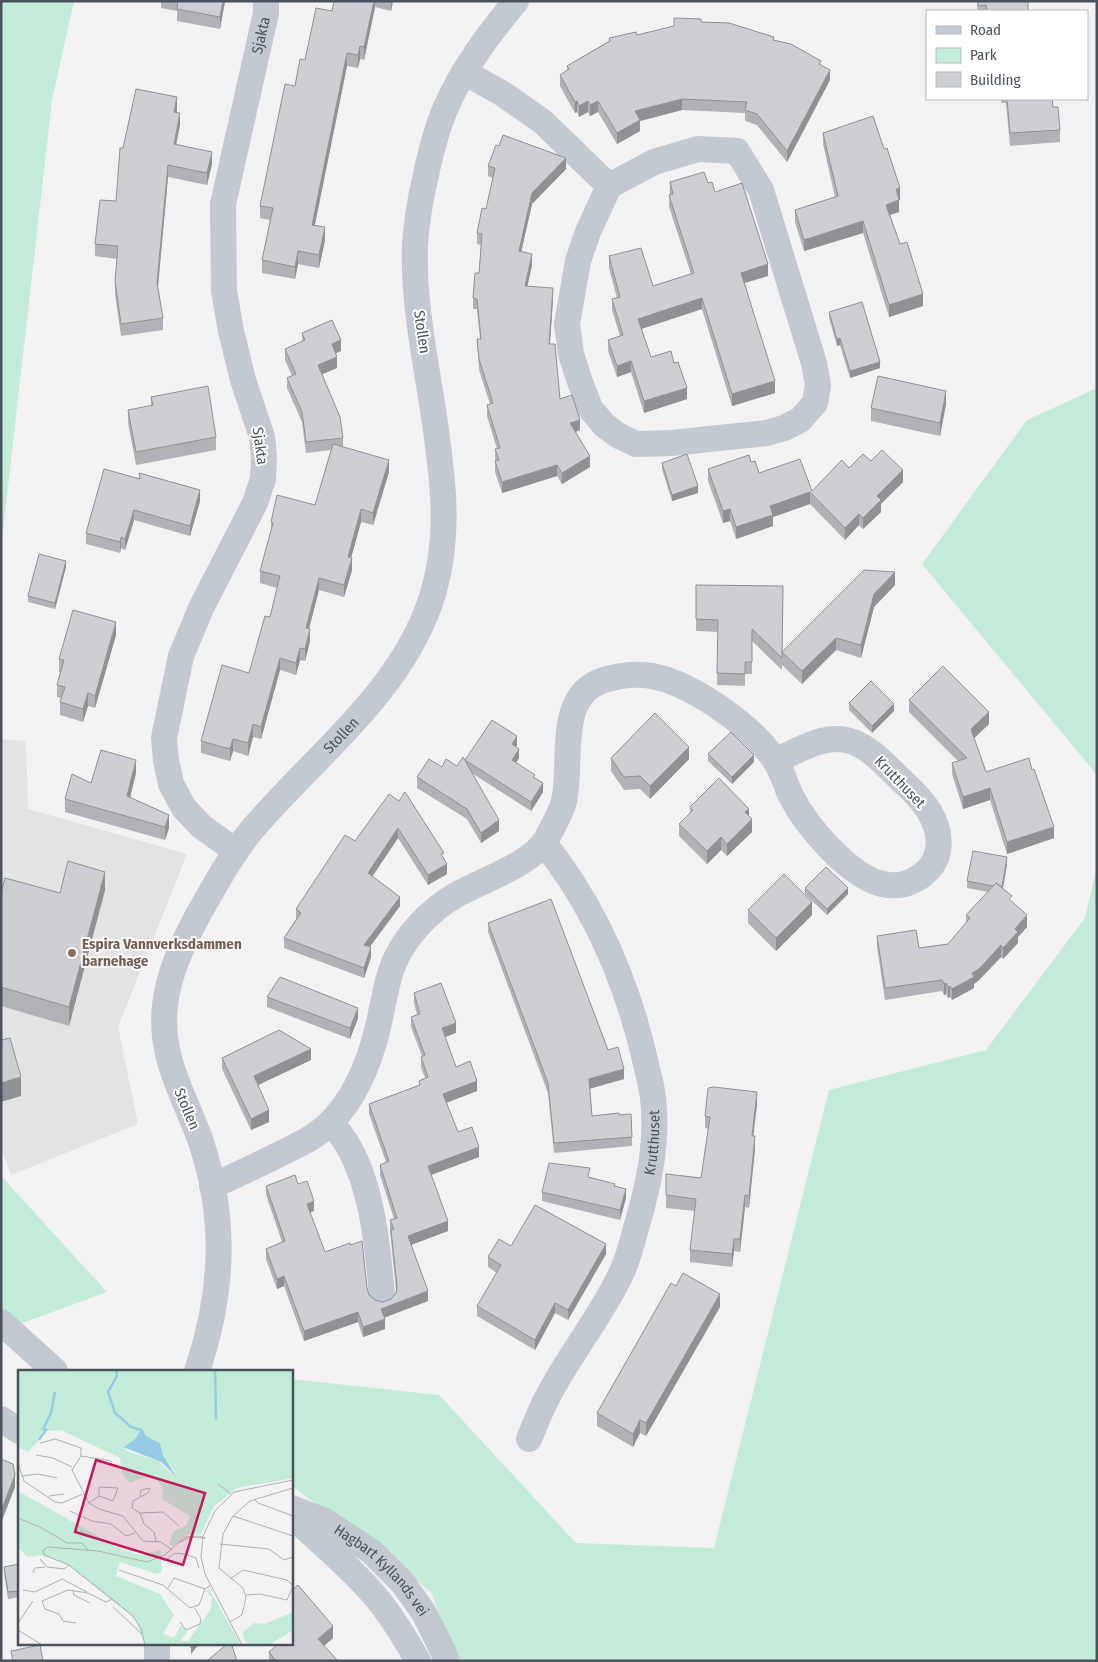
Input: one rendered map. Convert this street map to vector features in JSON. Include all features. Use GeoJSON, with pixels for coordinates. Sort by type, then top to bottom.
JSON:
{"type":"FeatureCollection","features":[{"type":"Feature","properties":{"kind":"street","name":"Sjakta"},"geometry":{"type":"LineString","coordinates":[[236,851],[202,827],[184,808],[171,784],[164,738],[181,656],[202,606],[255,503],[263,479],[262,436],[243,380],[224,292],[223,204],[266,13],[266,1]]}},
{"type":"Feature","properties":{"kind":"street","name":"Stollen"},"geometry":{"type":"LineString","coordinates":[[197,1370],[210,1325],[220,1257],[218,1219],[207,1162],[176,1084],[168,1054],[165,1030],[165,1005],[172,972],[184,941],[236,851],[268,813],[368,706],[394,674],[416,636],[429,604],[439,569],[444,532],[445,504],[442,464],[418,305],[414,248],[418,210],[432,150],[445,108],[464,72],[486,38],[516,1]]}},
{"type":"Feature","properties":{"kind":"street"},"geometry":{"type":"LineString","coordinates":[[464,72],[503,94],[543,122],[609,186]]}},
{"type":"Feature","properties":{"kind":"street"},"geometry":{"type":"LineString","coordinates":[[698,149],[736,151],[761,190],[814,363],[818,385],[814,403],[800,420],[784,428],[767,433],[670,443],[636,444],[619,436],[604,425],[595,414],[588,401],[571,354],[567,324],[578,261],[588,232],[609,186],[654,162],[698,149]]}},
{"type":"Feature","properties":{"kind":"street","name":"Krutthuset"},"geometry":{"type":"LineString","coordinates":[[212,1186],[295,1146],[331,1122],[354,1090],[367,1064],[377,1032],[386,985],[393,963],[404,943],[440,905],[535,853],[544,843],[564,804],[571,718],[574,705],[582,694],[594,684],[627,676],[647,675],[677,684],[707,700],[738,721],[760,741],[775,761],[803,817],[852,868],[873,882],[893,886],[908,884],[932,866],[940,850],[939,838],[934,822],[922,801],[866,748],[846,740],[814,743],[775,761]]}},
{"type":"Feature","properties":{"kind":"street","name":"Krutthuset"},"geometry":{"type":"LineString","coordinates":[[529,1439],[548,1397],[622,1273],[644,1202],[653,1164],[654,1126],[653,1097],[639,1034],[626,993],[589,910],[564,868],[544,843]]}},
{"type":"Feature","properties":{"kind":"street"},"geometry":{"type":"LineString","coordinates":[[331,1122],[346,1142],[366,1189],[378,1257],[382,1296]]}},
{"type":"Feature","properties":{"kind":"street"},"geometry":{"type":"LineString","coordinates":[[1,1323],[54,1370]]}},
{"type":"Feature","properties":{"kind":"street"},"geometry":{"type":"LineString","coordinates":[[1,1419],[18,1430]]}},
{"type":"Feature","properties":{"kind":"street","name":"Hagbart Kyllands vei"},"geometry":{"type":"LineString","coordinates":[[292,1508],[325,1520],[372,1552],[402,1582],[424,1613],[447,1661]]}},
{"type":"Feature","properties":{"kind":"street","name":"Hagbart Kyllands vei"},"geometry":{"type":"LineString","coordinates":[[292,1516],[352,1571],[376,1596],[401,1630],[418,1661]]}},
{"type":"Feature","properties":{"kind":"street"},"geometry":{"type":"LineString","coordinates":[[157,1644],[157,1661]]}},
{"type":"Feature","properties":{"kind":"shaded area"},"geometry":{"type":"Polygon","coordinates":[[[1,739],[26,741],[28,809],[187,854],[118,1027],[138,1124],[11,1175],[1,1147],[1,739]]]}},
{"type":"Feature","properties":{"kind":"green space"},"geometry":{"type":"Polygon","coordinates":[[[1,1],[74,1],[52,100],[1,548],[1,1]]]}},
{"type":"Feature","properties":{"kind":"green space"},"geometry":{"type":"Polygon","coordinates":[[[1097,388],[1097,775],[922,564],[1027,420],[1097,388]]]}},
{"type":"Feature","properties":{"kind":"green space"},"geometry":{"type":"Polygon","coordinates":[[[1097,867],[1097,1661],[457,1661],[431,1592],[292,1486],[292,1379],[439,1395],[576,1543],[714,1548],[829,1090],[986,1050],[1085,918],[1097,867]]]}},
{"type":"Feature","properties":{"kind":"green space"},"geometry":{"type":"Polygon","coordinates":[[[1,1174],[3,1178],[107,1292],[1,1331],[1,1174]]]}},
{"type":"Feature","properties":{"kind":"building"},"geometry":{"type":"Polygon","coordinates":[[[178,1],[223,1],[220,17],[177,9],[178,1]]]}},
{"type":"Feature","properties":{"kind":"building"},"geometry":{"type":"Polygon","coordinates":[[[334,1],[374,1],[364,47],[360,46],[358,55],[347,53],[312,225],[325,227],[319,255],[298,251],[295,267],[262,260],[273,208],[260,206],[285,84],[295,86],[300,59],[305,60],[316,8],[332,11],[334,1]]]}},
{"type":"Feature","properties":{"kind":"building"},"geometry":{"type":"Polygon","coordinates":[[[978,1],[1028,1],[1028,10],[987,10],[986,5],[978,6],[978,1]]]}},
{"type":"Feature","properties":{"kind":"building"},"geometry":{"type":"Polygon","coordinates":[[[674,18],[701,19],[701,22],[729,23],[774,37],[773,40],[791,44],[821,61],[819,64],[830,70],[787,151],[757,114],[745,110],[747,102],[682,99],[635,111],[640,120],[617,133],[598,101],[590,105],[588,101],[579,106],[577,101],[575,102],[560,75],[569,69],[567,66],[610,41],[609,38],[636,32],[637,35],[674,26],[674,18]]]}},
{"type":"Feature","properties":{"kind":"building"},"geometry":{"type":"Polygon","coordinates":[[[136,89],[177,97],[174,112],[180,113],[174,144],[212,152],[207,173],[168,165],[157,283],[163,318],[121,324],[115,281],[118,246],[95,244],[100,200],[116,201],[120,148],[123,148],[136,89]]]}},
{"type":"Feature","properties":{"kind":"building"},"geometry":{"type":"Polygon","coordinates":[[[1007,100],[1052,100],[1053,107],[1058,107],[1060,130],[1010,133],[1007,100]]]}},
{"type":"Feature","properties":{"kind":"building"},"geometry":{"type":"Polygon","coordinates":[[[873,116],[884,149],[887,148],[900,188],[896,189],[899,200],[886,205],[900,244],[907,242],[923,294],[889,305],[863,221],[804,240],[795,210],[838,196],[823,133],[873,116]]]}},
{"type":"Feature","properties":{"kind":"building"},"geometry":{"type":"Polygon","coordinates":[[[503,135],[566,158],[532,193],[519,251],[532,254],[525,286],[553,288],[549,344],[555,344],[560,399],[572,395],[580,420],[570,423],[590,456],[562,473],[557,465],[502,482],[495,461],[499,460],[495,449],[500,448],[487,405],[493,403],[479,359],[477,339],[481,339],[477,299],[473,298],[475,273],[479,273],[482,234],[477,233],[482,208],[486,209],[495,168],[488,166],[496,145],[499,146],[503,135]]]}},
{"type":"Feature","properties":{"kind":"building"},"geometry":{"type":"Polygon","coordinates":[[[704,172],[708,183],[712,182],[715,192],[742,183],[768,264],[741,273],[775,381],[732,394],[702,298],[638,319],[651,357],[671,351],[674,363],[678,362],[687,388],[644,401],[631,361],[617,366],[608,340],[623,335],[612,299],[620,297],[609,256],[641,248],[653,286],[694,273],[669,195],[673,194],[670,182],[704,172]]]}},
{"type":"Feature","properties":{"kind":"building"},"geometry":{"type":"Polygon","coordinates":[[[862,302],[880,362],[850,371],[840,338],[837,339],[829,312],[862,302]]]}},
{"type":"Feature","properties":{"kind":"building"},"geometry":{"type":"Polygon","coordinates":[[[332,320],[341,340],[332,344],[337,357],[318,365],[340,417],[343,438],[306,442],[302,412],[287,378],[296,374],[285,349],[305,340],[302,333],[332,320]]]}},
{"type":"Feature","properties":{"kind":"building"},"geometry":{"type":"Polygon","coordinates":[[[878,376],[946,391],[940,423],[871,408],[878,376]]]}},
{"type":"Feature","properties":{"kind":"building"},"geometry":{"type":"Polygon","coordinates":[[[208,386],[216,437],[136,452],[128,410],[153,405],[151,397],[208,386]]]}},
{"type":"Feature","properties":{"kind":"building"},"geometry":{"type":"Polygon","coordinates":[[[333,444],[389,460],[373,513],[361,509],[348,557],[352,558],[344,585],[319,578],[306,628],[310,629],[305,649],[300,648],[296,663],[280,658],[261,727],[253,724],[248,743],[233,739],[230,749],[201,741],[222,665],[249,673],[265,616],[270,617],[280,576],[260,571],[273,523],[271,522],[277,495],[315,505],[333,444]]]}},
{"type":"Feature","properties":{"kind":"building"},"geometry":{"type":"Polygon","coordinates":[[[882,450],[903,470],[877,496],[881,500],[863,518],[859,514],[845,528],[810,492],[770,506],[773,515],[736,527],[730,509],[723,511],[708,469],[749,455],[751,462],[755,461],[759,473],[800,459],[812,491],[842,460],[849,468],[863,454],[871,461],[882,450]]]}},
{"type":"Feature","properties":{"kind":"building"},"geometry":{"type":"Polygon","coordinates":[[[687,454],[698,486],[672,495],[662,463],[687,454]]]}},
{"type":"Feature","properties":{"kind":"building"},"geometry":{"type":"Polygon","coordinates":[[[104,469],[140,479],[139,473],[200,490],[190,526],[134,510],[125,539],[121,537],[120,542],[86,533],[104,469]]]}},
{"type":"Feature","properties":{"kind":"building"},"geometry":{"type":"Polygon","coordinates":[[[39,554],[66,561],[55,603],[28,596],[39,554]]]}},
{"type":"Feature","properties":{"kind":"building"},"geometry":{"type":"Polygon","coordinates":[[[864,570],[895,572],[874,594],[861,645],[836,638],[802,671],[782,652],[864,570]]]}},
{"type":"Feature","properties":{"kind":"building"},"geometry":{"type":"Polygon","coordinates":[[[696,585],[783,586],[782,658],[752,629],[752,662],[745,662],[745,674],[717,673],[718,620],[696,619],[696,585]]]}},
{"type":"Feature","properties":{"kind":"building"},"geometry":{"type":"Polygon","coordinates":[[[73,610],[116,622],[95,696],[88,693],[83,709],[60,702],[65,687],[57,685],[64,660],[59,659],[73,610]]]}},
{"type":"Feature","properties":{"kind":"building"},"geometry":{"type":"Polygon","coordinates":[[[943,666],[989,712],[971,729],[986,772],[1029,758],[1054,827],[1007,842],[990,788],[963,797],[952,763],[967,758],[909,700],[943,666]]]}},
{"type":"Feature","properties":{"kind":"building"},"geometry":{"type":"Polygon","coordinates":[[[871,681],[894,704],[872,726],[849,703],[871,681]]]}},
{"type":"Feature","properties":{"kind":"building"},"geometry":{"type":"Polygon","coordinates":[[[655,713],[689,747],[650,786],[640,776],[624,777],[611,758],[655,713]]]}},
{"type":"Feature","properties":{"kind":"building"},"geometry":{"type":"Polygon","coordinates":[[[492,720],[517,736],[512,744],[519,749],[512,760],[535,775],[533,777],[543,783],[531,802],[465,760],[492,720]]]}},
{"type":"Feature","properties":{"kind":"building"},"geometry":{"type":"Polygon","coordinates":[[[731,732],[754,755],[732,777],[708,754],[731,732]]]}},
{"type":"Feature","properties":{"kind":"building"},"geometry":{"type":"Polygon","coordinates":[[[101,750],[136,760],[127,796],[169,815],[165,827],[65,799],[72,774],[91,783],[101,750]]]}},
{"type":"Feature","properties":{"kind":"building"},"geometry":{"type":"Polygon","coordinates":[[[463,757],[499,820],[481,833],[467,809],[417,777],[429,759],[442,767],[446,759],[457,766],[463,757]]]}},
{"type":"Feature","properties":{"kind":"building"},"geometry":{"type":"Polygon","coordinates":[[[719,778],[749,809],[745,812],[752,819],[727,844],[721,837],[707,851],[679,824],[693,810],[690,807],[719,778]]]}},
{"type":"Feature","properties":{"kind":"building"},"geometry":{"type":"Polygon","coordinates":[[[405,792],[444,853],[441,854],[447,864],[428,875],[398,828],[368,873],[400,897],[364,945],[371,947],[364,968],[284,938],[301,913],[296,909],[345,835],[355,841],[389,794],[399,801],[405,792]]]}},
{"type":"Feature","properties":{"kind":"building"},"geometry":{"type":"Polygon","coordinates":[[[973,851],[1007,857],[1002,887],[996,883],[993,886],[967,881],[973,851]]]}},
{"type":"Feature","properties":{"kind":"building"},"geometry":{"type":"Polygon","coordinates":[[[68,861],[105,872],[69,1007],[1,987],[1,893],[5,878],[60,893],[68,861]]]}},
{"type":"Feature","properties":{"kind":"building"},"geometry":{"type":"Polygon","coordinates":[[[826,867],[848,888],[827,909],[805,888],[826,867]]]}},
{"type":"Feature","properties":{"kind":"building"},"geometry":{"type":"Polygon","coordinates":[[[784,874],[812,902],[776,938],[748,910],[784,874]]]}},
{"type":"Feature","properties":{"kind":"building"},"geometry":{"type":"Polygon","coordinates":[[[996,883],[1012,896],[1009,899],[1027,915],[1015,929],[1018,932],[1003,948],[1001,945],[979,969],[972,973],[974,977],[952,989],[946,983],[944,984],[942,980],[885,988],[877,936],[916,930],[919,948],[948,944],[970,918],[966,915],[996,883]]]}},
{"type":"Feature","properties":{"kind":"building"},"geometry":{"type":"Polygon","coordinates":[[[551,899],[608,1050],[618,1047],[624,1069],[589,1079],[592,1116],[619,1113],[619,1115],[631,1114],[632,1137],[554,1143],[548,1083],[488,923],[551,899]]]}},
{"type":"Feature","properties":{"kind":"building"},"geometry":{"type":"Polygon","coordinates":[[[280,977],[358,1008],[350,1028],[267,997],[280,977]]]}},
{"type":"Feature","properties":{"kind":"building"},"geometry":{"type":"Polygon","coordinates":[[[441,983],[456,1023],[442,1028],[456,1067],[470,1061],[477,1081],[443,1094],[458,1132],[472,1127],[479,1147],[428,1166],[448,1221],[408,1236],[428,1291],[381,1309],[385,1319],[363,1327],[358,1312],[304,1331],[284,1276],[277,1279],[266,1249],[285,1241],[266,1186],[295,1175],[298,1184],[307,1181],[314,1201],[307,1204],[325,1252],[350,1243],[350,1245],[362,1241],[369,1295],[375,1300],[383,1302],[391,1299],[396,1293],[397,1286],[391,1230],[394,1229],[390,1220],[397,1218],[380,1165],[389,1161],[369,1104],[420,1085],[419,1081],[428,1077],[421,1057],[425,1055],[411,1017],[420,1014],[414,993],[441,983]]]}},
{"type":"Feature","properties":{"kind":"building"},"geometry":{"type":"Polygon","coordinates":[[[279,1030],[311,1049],[254,1076],[269,1110],[251,1119],[222,1058],[279,1030]]]}},
{"type":"Feature","properties":{"kind":"building"},"geometry":{"type":"Polygon","coordinates":[[[10,1038],[21,1077],[1,1083],[1,1040],[10,1038]]]}},
{"type":"Feature","properties":{"kind":"building"},"geometry":{"type":"Polygon","coordinates":[[[708,1088],[757,1092],[752,1136],[755,1136],[749,1196],[745,1195],[740,1239],[734,1239],[732,1254],[690,1250],[696,1199],[666,1195],[666,1174],[701,1178],[710,1117],[705,1116],[708,1088]]]}},
{"type":"Feature","properties":{"kind":"building"},"geometry":{"type":"Polygon","coordinates":[[[549,1163],[590,1168],[588,1177],[626,1189],[620,1210],[542,1192],[549,1163]]]}},
{"type":"Feature","properties":{"kind":"building"},"geometry":{"type":"Polygon","coordinates":[[[535,1205],[606,1244],[568,1310],[555,1303],[535,1340],[477,1306],[501,1265],[488,1257],[499,1239],[511,1246],[535,1205]]]}},
{"type":"Feature","properties":{"kind":"building"},"geometry":{"type":"Polygon","coordinates":[[[683,1273],[720,1294],[646,1423],[640,1420],[633,1434],[597,1413],[671,1283],[676,1286],[683,1273]]]}},
{"type":"Feature","properties":{"kind":"building"},"geometry":{"type":"Polygon","coordinates":[[[1,1459],[13,1464],[15,1475],[1,1511],[1,1459]]]}},
{"type":"Feature","properties":{"kind":"building"},"geometry":{"type":"Polygon","coordinates":[[[18,1564],[18,1591],[8,1592],[4,1567],[18,1564]]]}},
{"type":"Feature","properties":{"kind":"building"},"geometry":{"type":"Polygon","coordinates":[[[298,1585],[333,1626],[318,1639],[338,1661],[276,1661],[269,1652],[278,1644],[292,1644],[292,1590],[298,1585]]]}},
{"type":"Feature","properties":{"kind":"building"},"geometry":{"type":"Polygon","coordinates":[[[227,1644],[231,1644],[237,1661],[207,1661],[227,1644]]]}},
{"type":"Feature","properties":{"kind":"building"},"geometry":{"type":"Polygon","coordinates":[[[40,1645],[43,1661],[13,1661],[11,1651],[40,1645]]]}},
{"type":"Feature","properties":{"kind":"place","name":"Espira Vannverksdammen barnehage"},"geometry":{"type":"Point","coordinates":[72,953]}}]}
